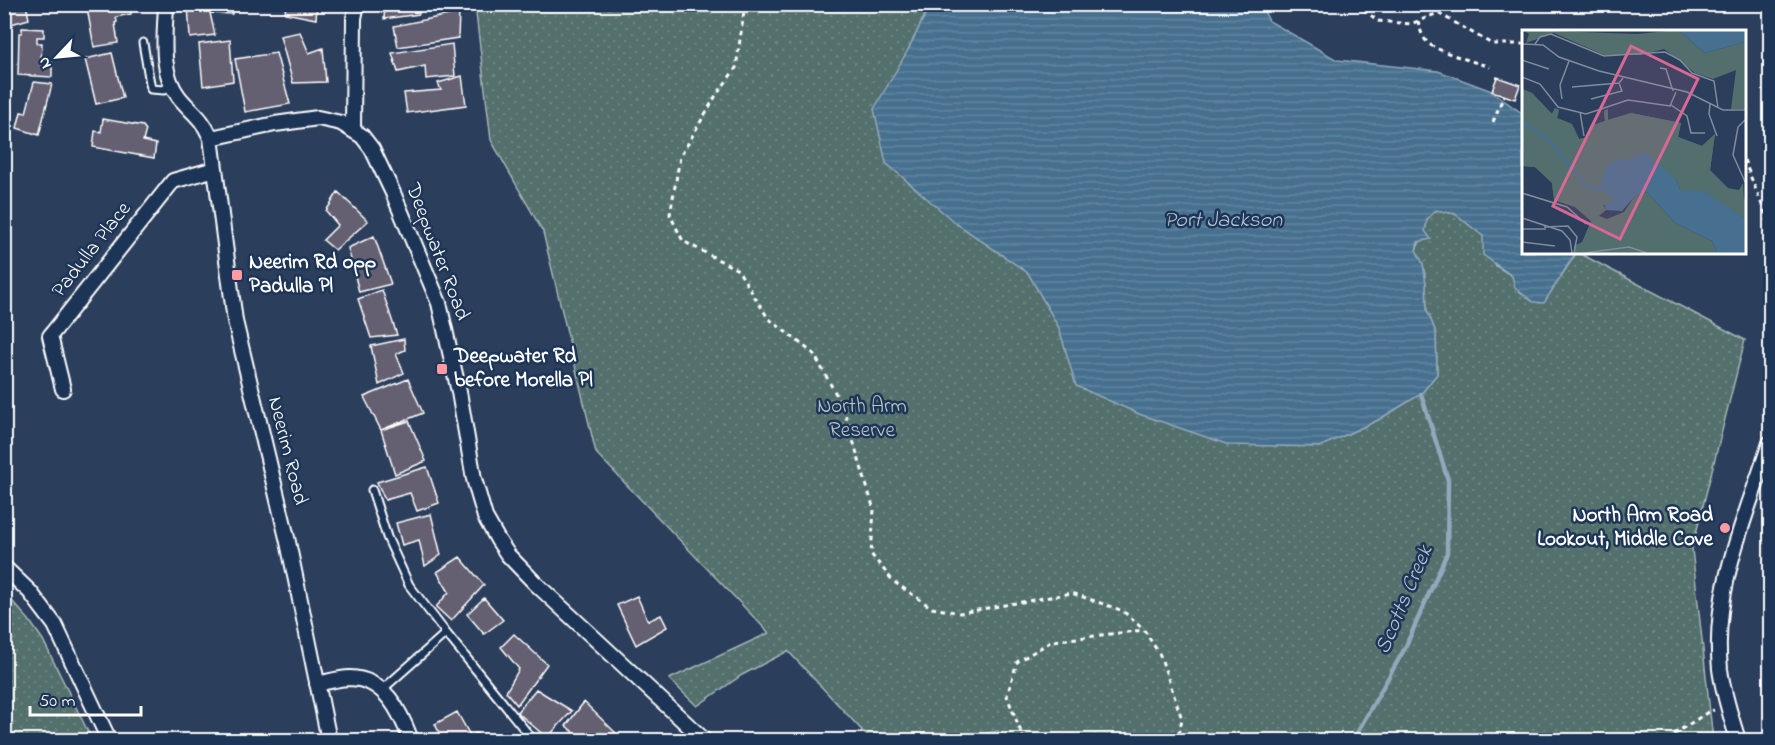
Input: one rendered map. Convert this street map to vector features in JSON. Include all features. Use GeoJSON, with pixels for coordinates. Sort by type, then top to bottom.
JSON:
{"type":"FeatureCollection","features":[{"type":"Feature","properties":{"kind":"street"},"geometry":{"type":"LineString","coordinates":[[166,4],[164,49],[171,84],[179,97],[204,123],[211,138]]}},
{"type":"Feature","properties":{"kind":"street"},"geometry":{"type":"LineString","coordinates":[[353,130],[354,18],[357,4]]}},
{"type":"Feature","properties":{"kind":"street","name":"Deepwater Road"},"geometry":{"type":"LineString","coordinates":[[211,138],[312,118],[330,119],[362,136],[372,149],[398,203],[439,303],[459,392],[474,479],[485,517],[498,540],[508,555],[535,583],[704,741]]}},
{"type":"Feature","properties":{"kind":"street","name":"Neerim Road"},"geometry":{"type":"LineString","coordinates":[[211,138],[236,329],[288,542],[329,741]]}},
{"type":"Feature","properties":{"kind":"street","name":"Padulla Place"},"geometry":{"type":"LineString","coordinates":[[63,389],[50,336],[173,181],[215,169]]}},
{"type":"Feature","properties":{"kind":"street"},"geometry":{"type":"LineString","coordinates":[[1738,741],[1720,669],[1720,617],[1729,564],[1770,442]]}},
{"type":"Feature","properties":{"kind":"street"},"geometry":{"type":"LineString","coordinates":[[4,567],[30,592],[55,625],[109,741]]}},
{"type":"Feature","properties":{"kind":"street"},"geometry":{"type":"LineString","coordinates":[[317,684],[348,678],[366,680],[383,689],[403,719],[411,741]]}},
{"type":"Feature","properties":{"kind":"lane"},"geometry":{"type":"LineString","coordinates":[[143,43],[151,89],[164,90],[171,84]]}},
{"type":"Feature","properties":{"kind":"lane"},"geometry":{"type":"LineString","coordinates":[[372,490],[387,537],[409,585],[533,741]]}},
{"type":"Feature","properties":{"kind":"lane"},"geometry":{"type":"LineString","coordinates":[[383,689],[446,633]]}},
{"type":"Feature","properties":{"kind":"path"},"geometry":{"type":"LineString","coordinates":[[745,4],[736,68],[715,97],[680,157],[670,215],[682,241],[738,270],[768,318],[814,354],[843,407],[874,510],[871,554],[893,581],[932,608],[960,613],[1072,593],[1123,611],[1144,630],[1160,655],[1182,719],[1178,741]]}},
{"type":"Feature","properties":{"kind":"path"},"geometry":{"type":"LineString","coordinates":[[1357,4],[1378,21],[1411,24],[1438,14],[1492,44],[1522,44]]}},
{"type":"Feature","properties":{"kind":"path"},"geometry":{"type":"LineString","coordinates":[[1418,21],[1422,35],[1432,45],[1490,67]]}},
{"type":"Feature","properties":{"kind":"path"},"geometry":{"type":"LineString","coordinates":[[1493,122],[1504,95]]}},
{"type":"Feature","properties":{"kind":"path"},"geometry":{"type":"LineString","coordinates":[[1745,165],[1770,225]]}},
{"type":"Feature","properties":{"kind":"path"},"geometry":{"type":"LineString","coordinates":[[1024,741],[1007,696],[1017,662],[1052,641],[1144,630]]}},
{"type":"Feature","properties":{"kind":"path"},"geometry":{"type":"LineString","coordinates":[[1681,741],[1674,734],[1708,712],[1728,707]]}},
{"type":"Feature","properties":{"kind":"green space","name":"North Arm Reserve"},"geometry":{"type":"Polygon","coordinates":[[[475,5],[930,5],[908,50],[953,221],[1028,273],[1059,328],[1077,386],[1319,447],[1378,420],[1421,394],[1437,374],[1436,333],[1427,310],[1423,264],[1416,250],[1425,231],[1427,219],[1437,210],[1455,214],[1483,236],[1496,266],[1544,302],[1576,254],[1581,254],[1745,340],[1692,549],[1713,740],[1005,740],[998,731],[950,740],[871,740],[788,651],[742,675],[697,706],[669,679],[769,633],[596,453],[543,232],[491,140],[475,5]]]}},
{"type":"Feature","properties":{"kind":"green space"},"geometry":{"type":"Polygon","coordinates":[[[5,593],[43,640],[92,740],[5,740],[5,593]]]}},
{"type":"Feature","properties":{"kind":"water","name":"Port Jackson"},"geometry":{"type":"Polygon","coordinates":[[[930,5],[1261,5],[1269,21],[1337,60],[1438,71],[1489,90],[1522,113],[1522,254],[1575,254],[1544,303],[1533,302],[1515,288],[1512,276],[1483,255],[1483,236],[1455,214],[1436,210],[1427,219],[1425,231],[1431,239],[1418,242],[1416,250],[1423,264],[1427,310],[1436,333],[1437,374],[1421,394],[1378,420],[1319,447],[1229,445],[1139,414],[1076,386],[1059,328],[1028,273],[953,221],[886,163],[874,109],[908,50],[930,5]]]}},
{"type":"Feature","properties":{"kind":"building"},"geometry":{"type":"Polygon","coordinates":[[[4,4],[26,4],[29,19],[4,26],[4,4]]]}},
{"type":"Feature","properties":{"kind":"building"},"geometry":{"type":"Polygon","coordinates":[[[105,4],[130,4],[131,14],[116,17],[118,43],[94,47],[87,8],[105,4]]]}},
{"type":"Feature","properties":{"kind":"building"},"geometry":{"type":"Polygon","coordinates":[[[188,4],[231,4],[232,14],[210,13],[215,35],[190,38],[188,4]]]}},
{"type":"Feature","properties":{"kind":"building"},"geometry":{"type":"Polygon","coordinates":[[[286,4],[317,4],[316,19],[285,13],[286,4]]]}},
{"type":"Feature","properties":{"kind":"building"},"geometry":{"type":"Polygon","coordinates":[[[385,4],[420,4],[419,14],[384,19],[385,4]]]}},
{"type":"Feature","properties":{"kind":"building"},"geometry":{"type":"Polygon","coordinates":[[[459,13],[458,38],[398,47],[394,26],[459,13]]]}},
{"type":"Feature","properties":{"kind":"building"},"geometry":{"type":"Polygon","coordinates":[[[22,28],[44,29],[44,37],[37,37],[37,43],[42,43],[41,60],[52,61],[52,77],[18,75],[19,33],[22,33],[22,28]]]}},
{"type":"Feature","properties":{"kind":"building"},"geometry":{"type":"Polygon","coordinates":[[[300,32],[309,53],[323,48],[326,82],[293,83],[280,36],[300,32]]]}},
{"type":"Feature","properties":{"kind":"building"},"geometry":{"type":"Polygon","coordinates":[[[230,40],[233,81],[203,86],[199,44],[230,40]]]}},
{"type":"Feature","properties":{"kind":"building"},"geometry":{"type":"Polygon","coordinates":[[[452,44],[455,76],[426,79],[425,66],[398,72],[392,53],[452,44]]]}},
{"type":"Feature","properties":{"kind":"building"},"geometry":{"type":"Polygon","coordinates":[[[112,53],[123,98],[96,104],[85,59],[112,53]]]}},
{"type":"Feature","properties":{"kind":"building"},"geometry":{"type":"Polygon","coordinates":[[[276,53],[290,104],[245,112],[235,59],[276,53]]]}},
{"type":"Feature","properties":{"kind":"building"},"geometry":{"type":"Polygon","coordinates":[[[462,76],[466,105],[407,113],[404,93],[441,90],[438,83],[462,76]]]}},
{"type":"Feature","properties":{"kind":"building"},"geometry":{"type":"Polygon","coordinates":[[[1497,77],[1520,85],[1515,99],[1492,91],[1497,77]]]}},
{"type":"Feature","properties":{"kind":"building"},"geometry":{"type":"Polygon","coordinates":[[[34,82],[52,84],[39,135],[17,128],[21,112],[26,113],[34,82]]]}},
{"type":"Feature","properties":{"kind":"building"},"geometry":{"type":"Polygon","coordinates":[[[103,119],[143,126],[146,130],[143,141],[156,144],[154,158],[93,147],[95,131],[101,132],[103,119]]]}},
{"type":"Feature","properties":{"kind":"building"},"geometry":{"type":"Polygon","coordinates":[[[338,192],[368,221],[335,250],[323,240],[338,225],[326,211],[338,192]]]}},
{"type":"Feature","properties":{"kind":"building"},"geometry":{"type":"Polygon","coordinates":[[[374,236],[391,284],[359,292],[348,248],[374,236]]]}},
{"type":"Feature","properties":{"kind":"building"},"geometry":{"type":"Polygon","coordinates":[[[382,290],[397,335],[371,338],[358,299],[382,290]]]}},
{"type":"Feature","properties":{"kind":"building"},"geometry":{"type":"Polygon","coordinates":[[[404,339],[405,350],[396,354],[404,373],[379,385],[371,346],[404,339]]]}},
{"type":"Feature","properties":{"kind":"building"},"geometry":{"type":"Polygon","coordinates":[[[408,379],[423,413],[381,430],[364,397],[408,379]]]}},
{"type":"Feature","properties":{"kind":"building"},"geometry":{"type":"Polygon","coordinates":[[[409,421],[426,461],[395,474],[381,430],[409,421]]]}},
{"type":"Feature","properties":{"kind":"building"},"geometry":{"type":"Polygon","coordinates":[[[427,467],[439,503],[417,511],[410,493],[385,500],[377,482],[427,467]]]}},
{"type":"Feature","properties":{"kind":"building"},"geometry":{"type":"Polygon","coordinates":[[[431,514],[441,555],[425,566],[419,540],[402,545],[396,523],[431,514]]]}},
{"type":"Feature","properties":{"kind":"building"},"geometry":{"type":"Polygon","coordinates":[[[460,557],[484,585],[451,621],[436,607],[449,592],[437,572],[460,557]]]}},
{"type":"Feature","properties":{"kind":"building"},"geometry":{"type":"Polygon","coordinates":[[[637,596],[648,621],[661,615],[667,627],[636,645],[617,605],[637,596]]]}},
{"type":"Feature","properties":{"kind":"building"},"geometry":{"type":"Polygon","coordinates":[[[484,598],[503,620],[484,634],[467,614],[484,598]]]}},
{"type":"Feature","properties":{"kind":"building"},"geometry":{"type":"Polygon","coordinates":[[[514,634],[547,664],[517,705],[506,692],[519,669],[501,647],[514,634]]]}},
{"type":"Feature","properties":{"kind":"building"},"geometry":{"type":"Polygon","coordinates":[[[536,689],[572,711],[547,738],[517,712],[536,689]]]}},
{"type":"Feature","properties":{"kind":"building"},"geometry":{"type":"Polygon","coordinates":[[[584,702],[619,736],[616,740],[583,740],[566,726],[584,702]]]}},
{"type":"Feature","properties":{"kind":"building"},"geometry":{"type":"Polygon","coordinates":[[[457,712],[471,737],[476,733],[482,740],[443,740],[435,724],[457,712]]]}},
{"type":"Feature","properties":{"kind":"building"},"geometry":{"type":"Polygon","coordinates":[[[961,734],[967,740],[952,740],[961,734]]]}},
{"type":"Feature","properties":{"kind":"waterway","name":"Scotts Creek"},"geometry":{"type":"LineString","coordinates":[[1353,740],[1405,648],[1447,553],[1448,480],[1421,394]]}},
{"type":"Feature","properties":{"kind":"place","name":"Neerim Rd opp Padulla Pl"},"geometry":{"type":"Point","coordinates":[237,275]}},
{"type":"Feature","properties":{"kind":"place","name":"Deepwater Rd before Morella Pl"},"geometry":{"type":"Point","coordinates":[442,369]}},
{"type":"Feature","properties":{"kind":"place","name":"North Arm Road Lookout, Middle Cove"},"geometry":{"type":"Point","coordinates":[1725,528]}}]}
